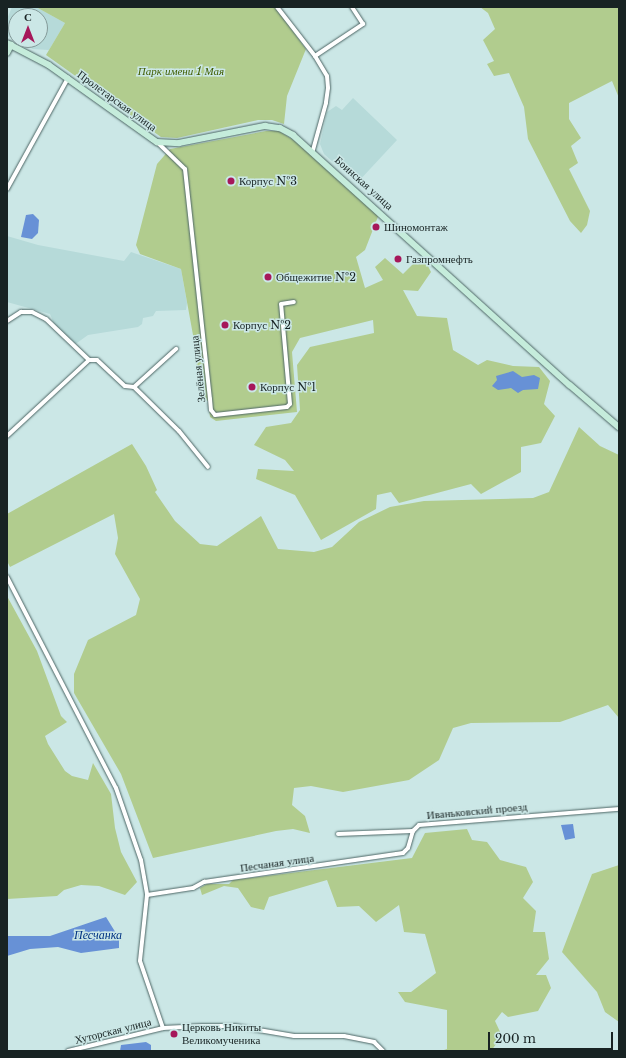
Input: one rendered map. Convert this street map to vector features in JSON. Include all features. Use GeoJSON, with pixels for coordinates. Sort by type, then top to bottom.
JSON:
{"type":"FeatureCollection","features":[{"type":"Feature","properties":{"kind":"street"},"geometry":{"type":"LineString","coordinates":[[277,7],[315,56],[327,76],[328,88],[313,150]]}},
{"type":"Feature","properties":{"kind":"street"},"geometry":{"type":"LineString","coordinates":[[315,56],[363,24],[352,7]]}},
{"type":"Feature","properties":{"kind":"street","name":"Пролетарская улица"},"geometry":{"type":"LineString","coordinates":[[17,48],[37,58],[68,78],[157,142],[179,143],[271,126],[293,135],[313,150]]}},
{"type":"Feature","properties":{"kind":"street"},"geometry":{"type":"LineString","coordinates":[[7,189],[68,78]]}},
{"type":"Feature","properties":{"kind":"street","name":"Зелёная улица"},"geometry":{"type":"LineString","coordinates":[[157,142],[185,168],[213,413],[288,407],[290,404],[281,304],[294,302]]}},
{"type":"Feature","properties":{"kind":"street","name":"Боинская улица"},"geometry":{"type":"LineString","coordinates":[[313,150],[570,385],[619,427]]}},
{"type":"Feature","properties":{"kind":"street"},"geometry":{"type":"LineString","coordinates":[[7,321],[20,312],[32,312],[46,319],[88,360]]}},
{"type":"Feature","properties":{"kind":"street"},"geometry":{"type":"LineString","coordinates":[[134,387],[176,349]]}},
{"type":"Feature","properties":{"kind":"street"},"geometry":{"type":"LineString","coordinates":[[7,436],[88,360],[97,360],[125,386],[134,387],[179,430],[208,467]]}},
{"type":"Feature","properties":{"kind":"street"},"geometry":{"type":"LineString","coordinates":[[7,579],[116,788],[141,860],[147,895],[140,961],[163,1028]]}},
{"type":"Feature","properties":{"kind":"street","name":"Иваньковский проезд"},"geometry":{"type":"LineString","coordinates":[[338,834],[413,831],[419,825],[619,808]]}},
{"type":"Feature","properties":{"kind":"street","name":"Песчаная улица"},"geometry":{"type":"LineString","coordinates":[[147,895],[193,888],[204,882],[404,853],[408,848],[413,831]]}},
{"type":"Feature","properties":{"kind":"street","name":"Хуторская улица"},"geometry":{"type":"LineString","coordinates":[[68,1051],[163,1028],[236,1026],[294,1036],[344,1036],[374,1042],[383,1051]]}},
{"type":"Feature","properties":{"kind":"shaded area"},"geometry":{"type":"Polygon","coordinates":[[[12,7],[38,8],[12,8],[12,7]]]}},
{"type":"Feature","properties":{"kind":"shaded area"},"geometry":{"type":"Polygon","coordinates":[[[48,14],[65,23],[49,50],[31,48],[48,48],[48,14]]]}},
{"type":"Feature","properties":{"kind":"shaded area"},"geometry":{"type":"Polygon","coordinates":[[[8,17],[8,36],[7,19],[8,17]]]}},
{"type":"Feature","properties":{"kind":"shaded area"},"geometry":{"type":"Polygon","coordinates":[[[353,98],[397,140],[357,183],[324,154],[320,144],[327,112],[336,106],[342,110],[353,98]]]}},
{"type":"Feature","properties":{"kind":"shaded area"},"geometry":{"type":"Polygon","coordinates":[[[7,236],[38,245],[124,261],[131,252],[181,269],[187,303],[186,310],[156,311],[153,316],[143,318],[142,324],[138,327],[88,335],[74,345],[55,326],[50,314],[7,302],[7,236]]]}},
{"type":"Feature","properties":{"kind":"green space","name":"Парк имени 1 Мая"},"geometry":{"type":"Polygon","coordinates":[[[36,7],[275,7],[306,49],[287,96],[284,124],[272,120],[258,120],[177,138],[161,137],[46,55],[65,23],[48,14],[48,8],[36,7]]]}},
{"type":"Feature","properties":{"kind":"green space"},"geometry":{"type":"Polygon","coordinates":[[[480,7],[619,7],[619,98],[612,81],[569,103],[569,119],[581,138],[571,146],[578,163],[569,169],[590,211],[587,225],[581,233],[570,221],[528,139],[524,107],[509,73],[494,76],[487,64],[494,61],[483,40],[495,29],[488,13],[480,7]]]}},
{"type":"Feature","properties":{"kind":"green space"},"geometry":{"type":"Polygon","coordinates":[[[266,131],[279,131],[295,141],[379,214],[365,250],[356,257],[365,288],[383,280],[375,267],[385,258],[403,274],[420,257],[425,260],[431,272],[418,291],[403,290],[417,316],[447,318],[453,350],[478,365],[487,360],[513,366],[539,367],[550,381],[544,404],[555,416],[541,443],[521,447],[521,472],[481,494],[471,484],[399,503],[391,492],[377,495],[376,509],[321,540],[295,495],[256,479],[258,469],[294,471],[285,460],[254,445],[266,427],[291,423],[300,410],[297,365],[310,347],[374,333],[373,320],[300,338],[292,352],[297,412],[216,421],[210,417],[208,401],[204,399],[201,369],[195,363],[195,346],[181,269],[140,254],[136,245],[157,164],[170,149],[266,131]]]}},
{"type":"Feature","properties":{"kind":"green space"},"geometry":{"type":"Polygon","coordinates":[[[579,427],[600,446],[619,455],[619,718],[608,705],[560,722],[471,723],[453,728],[439,760],[409,780],[343,792],[311,786],[294,788],[292,805],[305,816],[310,833],[293,829],[276,831],[153,858],[121,774],[74,693],[74,674],[88,640],[136,615],[140,599],[115,554],[118,538],[114,514],[10,567],[7,561],[7,514],[132,444],[146,466],[157,490],[155,492],[175,521],[200,544],[217,546],[261,516],[278,549],[314,552],[332,547],[359,522],[390,507],[424,501],[533,498],[549,492],[579,427]]]}},
{"type":"Feature","properties":{"kind":"green space"},"geometry":{"type":"Polygon","coordinates":[[[7,596],[37,651],[61,716],[67,722],[45,736],[48,744],[65,771],[72,776],[88,780],[93,763],[111,794],[115,828],[121,852],[137,882],[125,895],[99,886],[81,885],[64,890],[57,896],[7,899],[7,596]]]}},
{"type":"Feature","properties":{"kind":"green space"},"geometry":{"type":"Polygon","coordinates":[[[467,829],[472,840],[487,842],[500,860],[526,867],[533,882],[523,898],[536,911],[533,932],[545,932],[549,959],[536,975],[546,975],[551,988],[538,1011],[508,1017],[502,1012],[495,1021],[502,1036],[491,1051],[441,1051],[447,1049],[447,1010],[405,1002],[398,992],[411,992],[436,973],[425,934],[404,932],[399,905],[376,922],[359,906],[337,907],[327,880],[269,897],[264,910],[251,907],[238,888],[224,886],[202,895],[200,888],[207,884],[229,884],[233,880],[412,858],[425,833],[467,829]]]}},
{"type":"Feature","properties":{"kind":"green space"},"geometry":{"type":"Polygon","coordinates":[[[619,865],[619,1022],[605,1012],[597,992],[562,952],[592,874],[619,865]]]}},
{"type":"Feature","properties":{"kind":"water"},"geometry":{"type":"Polygon","coordinates":[[[33,214],[39,220],[38,233],[32,239],[21,237],[26,215],[33,214]]]}},
{"type":"Feature","properties":{"kind":"water"},"geometry":{"type":"Polygon","coordinates":[[[513,371],[522,377],[534,375],[540,378],[538,389],[523,390],[518,393],[511,388],[498,390],[492,386],[497,380],[496,376],[513,371]]]}},
{"type":"Feature","properties":{"kind":"water"},"geometry":{"type":"Polygon","coordinates":[[[573,824],[575,838],[565,840],[561,825],[573,824]]]}},
{"type":"Feature","properties":{"kind":"water","name":"Песчанка"},"geometry":{"type":"Polygon","coordinates":[[[106,917],[119,938],[119,948],[81,953],[58,947],[30,949],[7,956],[7,936],[50,936],[106,917]]]}},
{"type":"Feature","properties":{"kind":"water"},"geometry":{"type":"Polygon","coordinates":[[[146,1042],[151,1045],[151,1051],[120,1051],[121,1045],[146,1042]]]}},
{"type":"Feature","properties":{"kind":"place","name":"Корпус №3"},"geometry":{"type":"Point","coordinates":[231,181]}},
{"type":"Feature","properties":{"kind":"place","name":"Шиномонтаж"},"geometry":{"type":"Point","coordinates":[376,227]}},
{"type":"Feature","properties":{"kind":"place","name":"Газпромнефть"},"geometry":{"type":"Point","coordinates":[398,259]}},
{"type":"Feature","properties":{"kind":"place","name":"Общежитие №2"},"geometry":{"type":"Point","coordinates":[268,277]}},
{"type":"Feature","properties":{"kind":"place","name":"Корпус №2"},"geometry":{"type":"Point","coordinates":[225,325]}},
{"type":"Feature","properties":{"kind":"place","name":"Корпус №1"},"geometry":{"type":"Point","coordinates":[252,387]}},
{"type":"Feature","properties":{"kind":"place","name":"Церковь Никиты Великомученика"},"geometry":{"type":"Point","coordinates":[174,1034]}}]}
